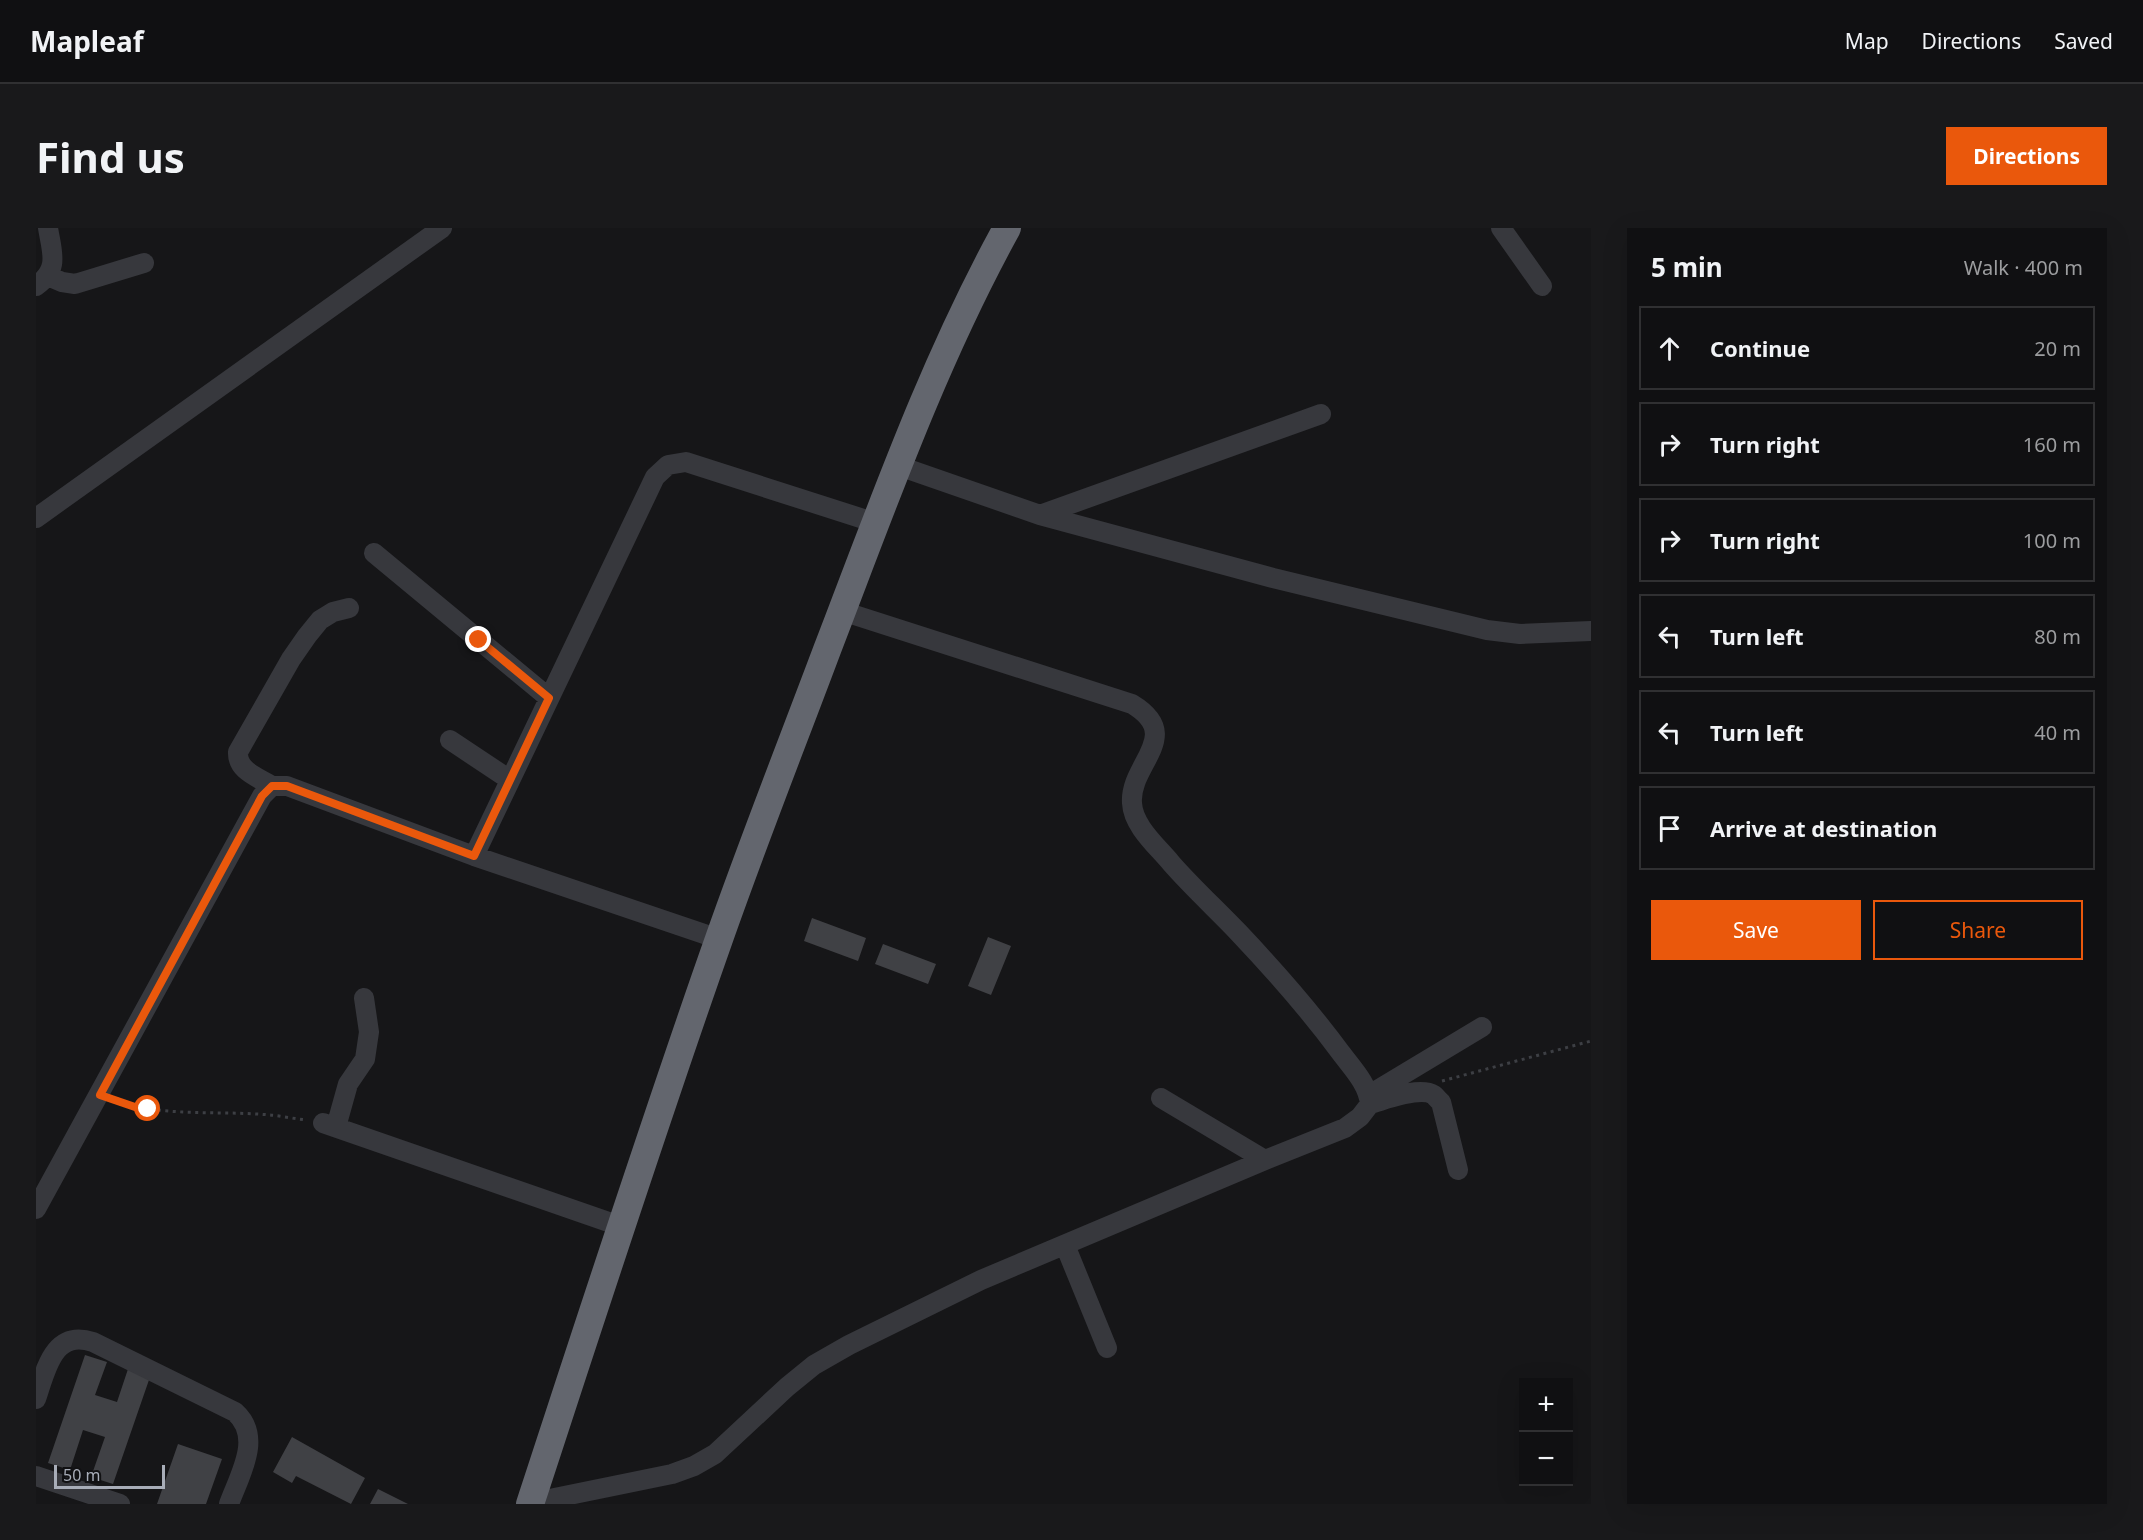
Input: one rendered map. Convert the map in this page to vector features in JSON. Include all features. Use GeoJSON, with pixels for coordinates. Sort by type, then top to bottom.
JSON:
{"type":"FeatureCollection","features":[{"type":"Feature","properties":{"kind":"highway"},"geometry":{"type":"LineString","coordinates":[[530,1504],[620,1226],[719,939],[898,466],[943,356],[1007,228]]}},
{"type":"Feature","properties":{"kind":"street"},"geometry":{"type":"LineString","coordinates":[[42,281],[54,264],[48,228]]}},
{"type":"Feature","properties":{"kind":"street"},"geometry":{"type":"LineString","coordinates":[[36,518],[442,228]]}},
{"type":"Feature","properties":{"kind":"street"},"geometry":{"type":"LineString","coordinates":[[1501,228],[1542,286]]}},
{"type":"Feature","properties":{"kind":"street"},"geometry":{"type":"LineString","coordinates":[[42,281],[75,284],[144,263]]}},
{"type":"Feature","properties":{"kind":"street"},"geometry":{"type":"LineString","coordinates":[[1040,514],[1321,414]]}},
{"type":"Feature","properties":{"kind":"street"},"geometry":{"type":"LineString","coordinates":[[474,856],[655,477],[668,465],[686,462],[876,523]]}},
{"type":"Feature","properties":{"kind":"street"},"geometry":{"type":"LineString","coordinates":[[898,466],[1040,514],[1273,578],[1487,630],[1520,634],[1591,631]]}},
{"type":"Feature","properties":{"kind":"street"},"geometry":{"type":"LineString","coordinates":[[374,553],[549,698]]}},
{"type":"Feature","properties":{"kind":"street"},"geometry":{"type":"LineString","coordinates":[[349,608],[333,612],[320,620],[291,659],[238,752],[238,760],[242,768],[272,786],[287,786],[474,856],[719,939]]}},
{"type":"Feature","properties":{"kind":"street"},"geometry":{"type":"LineString","coordinates":[[842,611],[1132,704],[1143,711],[1152,720],[1156,733],[1154,745],[1134,786],[1131,802],[1136,818],[1145,833],[1239,933],[1326,1032],[1364,1084],[1369,1100]]}},
{"type":"Feature","properties":{"kind":"street"},"geometry":{"type":"LineString","coordinates":[[450,740],[510,780]]}},
{"type":"Feature","properties":{"kind":"street"},"geometry":{"type":"LineString","coordinates":[[36,1209],[262,796],[272,786]]}},
{"type":"Feature","properties":{"kind":"street"},"geometry":{"type":"LineString","coordinates":[[364,998],[369,1032],[365,1059],[348,1084],[330,1125],[620,1226]]}},
{"type":"Feature","properties":{"kind":"street"},"geometry":{"type":"LineString","coordinates":[[530,1504],[672,1474],[694,1466],[715,1454],[814,1365],[897,1320],[981,1280],[1345,1128],[1360,1117],[1369,1100],[1482,1027]]}},
{"type":"Feature","properties":{"kind":"street"},"geometry":{"type":"LineString","coordinates":[[1369,1100],[1411,1093],[1424,1092],[1434,1095],[1441,1102],[1458,1170]]}},
{"type":"Feature","properties":{"kind":"street"},"geometry":{"type":"LineString","coordinates":[[1161,1098],[1265,1160]]}},
{"type":"Feature","properties":{"kind":"street"},"geometry":{"type":"LineString","coordinates":[[1065,1245],[1107,1348]]}},
{"type":"Feature","properties":{"kind":"street"},"geometry":{"type":"LineString","coordinates":[[36,1399],[49,1361],[57,1349],[69,1341],[81,1338],[235,1412],[243,1419],[248,1430],[250,1447],[229,1504]]}},
{"type":"Feature","properties":{"kind":"street"},"geometry":{"type":"LineString","coordinates":[[36,1476],[120,1504]]}},
{"type":"Feature","properties":{"kind":"path"},"geometry":{"type":"LineString","coordinates":[[1411,1093],[1427,1085],[1591,1041]]}},
{"type":"Feature","properties":{"kind":"path"},"geometry":{"type":"LineString","coordinates":[[100,1095],[135,1107],[160,1111],[270,1115],[330,1125]]}},
{"type":"Feature","properties":{"kind":"building"},"geometry":{"type":"Polygon","coordinates":[[[812,918],[866,938],[858,961],[804,941],[812,918]]]}},
{"type":"Feature","properties":{"kind":"building"},"geometry":{"type":"Polygon","coordinates":[[[988,937],[1011,946],[991,995],[968,986],[988,937]]]}},
{"type":"Feature","properties":{"kind":"building"},"geometry":{"type":"Polygon","coordinates":[[[883,944],[936,964],[928,984],[875,964],[883,944]]]}},
{"type":"Feature","properties":{"kind":"building"},"geometry":{"type":"Polygon","coordinates":[[[85,1355],[107,1362],[95,1395],[117,1402],[128,1369],[150,1377],[113,1484],[91,1477],[105,1437],[83,1430],[70,1470],[48,1463],[85,1355]]]}},
{"type":"Feature","properties":{"kind":"building"},"geometry":{"type":"Polygon","coordinates":[[[292,1437],[365,1478],[351,1504],[296,1476],[292,1483],[273,1472],[292,1437]]]}},
{"type":"Feature","properties":{"kind":"building"},"geometry":{"type":"Polygon","coordinates":[[[178,1444],[222,1459],[206,1504],[157,1504],[178,1444]]]}},
{"type":"Feature","properties":{"kind":"building"},"geometry":{"type":"Polygon","coordinates":[[[378,1489],[408,1504],[370,1504],[378,1489]]]}},
{"type":"Feature","properties":{"kind":"route"},"geometry":{"type":"LineString","coordinates":[[148,1109],[100,1095],[262,796],[272,786],[287,786],[474,856],[549,698],[479,640]]}}]}
